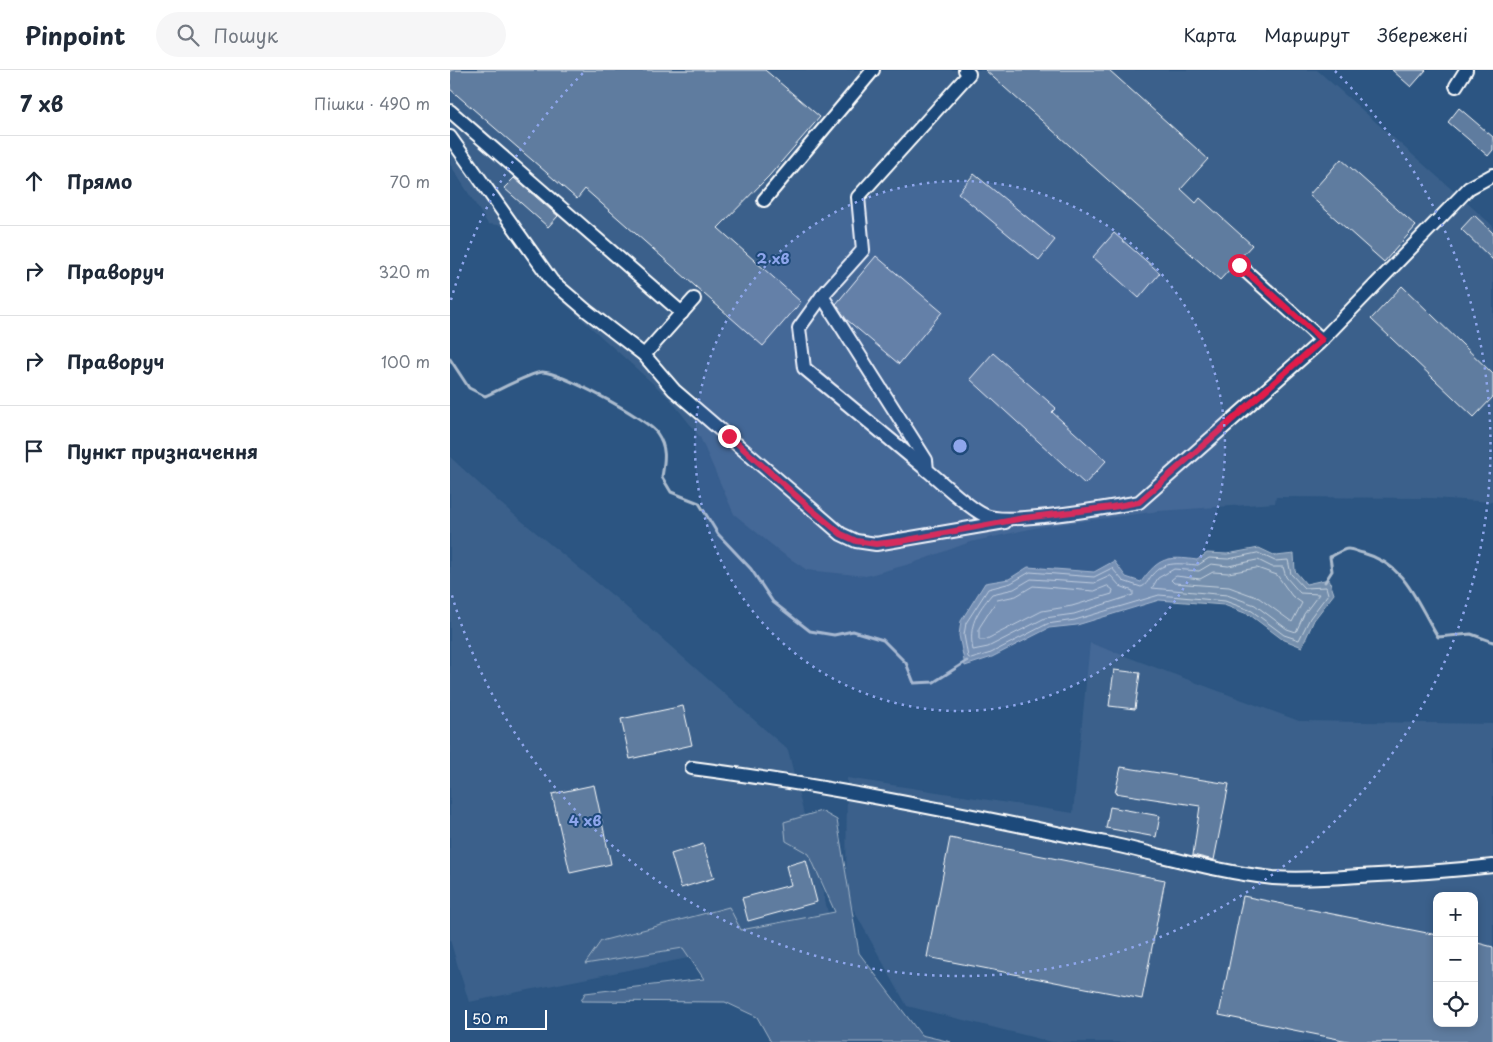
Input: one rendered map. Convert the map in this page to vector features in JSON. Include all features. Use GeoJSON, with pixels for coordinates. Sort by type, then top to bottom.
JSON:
{"type":"FeatureCollection","features":[{"type":"Feature","properties":{"kind":"lane"},"geometry":{"type":"LineString","coordinates":[[764,200],[873,70]]}},
{"type":"Feature","properties":{"kind":"lane"},"geometry":{"type":"LineString","coordinates":[[965,70],[969,74],[858,196],[863,250],[822,296],[799,328],[804,368],[985,516],[1024,518]]}},
{"type":"Feature","properties":{"kind":"lane"},"geometry":{"type":"LineString","coordinates":[[1456,86],[1466,70]]}},
{"type":"Feature","properties":{"kind":"lane"},"geometry":{"type":"LineString","coordinates":[[450,110],[682,313]]}},
{"type":"Feature","properties":{"kind":"lane"},"geometry":{"type":"LineString","coordinates":[[450,137],[552,280],[587,311],[644,355],[674,390],[841,534],[856,541],[876,544],[902,541],[1024,518],[1139,502],[1322,340],[1463,194],[1493,175]]}},
{"type":"Feature","properties":{"kind":"lane"},"geometry":{"type":"LineString","coordinates":[[1239,265],[1322,340]]}},
{"type":"Feature","properties":{"kind":"lane"},"geometry":{"type":"LineString","coordinates":[[822,296],[926,460],[927,470]]}},
{"type":"Feature","properties":{"kind":"lane"},"geometry":{"type":"LineString","coordinates":[[644,355],[694,300]]}},
{"type":"Feature","properties":{"kind":"lane"},"geometry":{"type":"LineString","coordinates":[[692,768],[798,782],[920,805],[1129,848],[1224,872],[1276,878],[1334,878],[1435,872],[1493,866]]}},
{"type":"Feature","properties":{"kind":"shaded area"},"geometry":{"type":"Polygon","coordinates":[[[450,70],[1317,70],[1493,226],[1493,502],[1432,498],[1276,497],[1275,503],[1159,511],[1039,527],[970,542],[913,563],[866,576],[807,570],[782,553],[734,514],[700,437],[670,399],[543,284],[507,226],[488,224],[450,164],[450,70]]]}},
{"type":"Feature","properties":{"kind":"shaded area"},"geometry":{"type":"Polygon","coordinates":[[[450,457],[500,503],[617,599],[788,750],[832,929],[469,1002],[450,940],[450,457]]]}},
{"type":"Feature","properties":{"kind":"shaded area"},"geometry":{"type":"Polygon","coordinates":[[[1090,643],[1299,721],[1493,724],[1493,1042],[1052,1042],[907,1006],[846,896],[847,778],[1073,813],[1090,643]]]}},
{"type":"Feature","properties":{"kind":"shaded area"},"geometry":{"type":"Polygon","coordinates":[[[821,811],[837,820],[859,953],[921,1035],[951,1042],[771,1042],[757,1017],[725,1002],[581,1001],[585,993],[704,979],[683,948],[585,964],[601,941],[729,907],[741,930],[835,912],[809,854],[786,841],[784,822],[821,811]]]}},
{"type":"Feature","properties":{"kind":"water"},"geometry":{"type":"Polygon","coordinates":[[[1259,548],[1276,556],[1294,554],[1295,571],[1306,584],[1329,579],[1334,594],[1314,620],[1302,647],[1282,639],[1250,615],[1224,605],[1159,600],[1077,625],[1049,628],[992,657],[965,666],[959,635],[961,621],[985,583],[1009,579],[1028,567],[1094,572],[1114,561],[1126,577],[1141,582],[1153,567],[1165,560],[1179,558],[1197,560],[1207,553],[1227,554],[1259,548]]]}},
{"type":"Feature","properties":{"kind":"building"},"geometry":{"type":"Polygon","coordinates":[[[450,70],[765,70],[820,117],[769,176],[718,228],[801,302],[763,346],[585,189],[577,199],[450,89],[450,70]]]}},
{"type":"Feature","properties":{"kind":"building"},"geometry":{"type":"Polygon","coordinates":[[[985,70],[1109,70],[1208,159],[1181,189],[1196,203],[1200,198],[1252,245],[1241,257],[1233,260],[1231,268],[1220,280],[985,70]]]}},
{"type":"Feature","properties":{"kind":"building"},"geometry":{"type":"Polygon","coordinates":[[[1392,70],[1426,70],[1411,87],[1392,70]]]}},
{"type":"Feature","properties":{"kind":"building"},"geometry":{"type":"Polygon","coordinates":[[[1459,108],[1493,137],[1493,150],[1488,156],[1448,122],[1459,108]]]}},
{"type":"Feature","properties":{"kind":"building"},"geometry":{"type":"Polygon","coordinates":[[[1341,159],[1416,226],[1384,262],[1309,195],[1341,159]]]}},
{"type":"Feature","properties":{"kind":"building"},"geometry":{"type":"Polygon","coordinates":[[[974,174],[1055,240],[1039,260],[958,193],[974,174]]]}},
{"type":"Feature","properties":{"kind":"building"},"geometry":{"type":"Polygon","coordinates":[[[514,178],[558,216],[548,227],[504,188],[514,178]]]}},
{"type":"Feature","properties":{"kind":"building"},"geometry":{"type":"Polygon","coordinates":[[[1474,215],[1493,233],[1493,260],[1461,229],[1474,215]]]}},
{"type":"Feature","properties":{"kind":"building"},"geometry":{"type":"Polygon","coordinates":[[[1114,233],[1160,273],[1139,298],[1093,257],[1114,233]]]}},
{"type":"Feature","properties":{"kind":"building"},"geometry":{"type":"Polygon","coordinates":[[[876,256],[942,312],[899,364],[846,319],[836,304],[876,256]]]}},
{"type":"Feature","properties":{"kind":"building"},"geometry":{"type":"Polygon","coordinates":[[[1402,286],[1493,374],[1493,397],[1474,417],[1371,319],[1402,286]]]}},
{"type":"Feature","properties":{"kind":"building"},"geometry":{"type":"Polygon","coordinates":[[[993,353],[1056,408],[1052,412],[1106,461],[1085,484],[970,379],[993,353]]]}},
{"type":"Feature","properties":{"kind":"building"},"geometry":{"type":"Polygon","coordinates":[[[1114,670],[1140,673],[1135,709],[1109,706],[1114,670]]]}},
{"type":"Feature","properties":{"kind":"building"},"geometry":{"type":"Polygon","coordinates":[[[683,706],[692,745],[630,759],[621,719],[683,706]]]}},
{"type":"Feature","properties":{"kind":"building"},"geometry":{"type":"Polygon","coordinates":[[[1121,767],[1229,784],[1214,860],[1193,855],[1200,806],[1115,793],[1121,767]]]}},
{"type":"Feature","properties":{"kind":"building"},"geometry":{"type":"Polygon","coordinates":[[[594,785],[611,864],[570,873],[552,794],[594,785]]]}},
{"type":"Feature","properties":{"kind":"building"},"geometry":{"type":"Polygon","coordinates":[[[1110,807],[1160,816],[1156,837],[1106,828],[1110,807]]]}},
{"type":"Feature","properties":{"kind":"building"},"geometry":{"type":"Polygon","coordinates":[[[950,838],[1165,880],[1142,999],[927,957],[950,838]]]}},
{"type":"Feature","properties":{"kind":"building"},"geometry":{"type":"Polygon","coordinates":[[[703,844],[714,878],[681,888],[671,854],[703,844]]]}},
{"type":"Feature","properties":{"kind":"building"},"geometry":{"type":"Polygon","coordinates":[[[806,860],[817,902],[748,921],[742,898],[791,885],[786,866],[806,860]]]}},
{"type":"Feature","properties":{"kind":"building"},"geometry":{"type":"Polygon","coordinates":[[[1243,896],[1433,934],[1433,1027],[1478,1027],[1478,943],[1493,947],[1493,1042],[1353,1042],[1219,1015],[1243,896]]]}},
{"type":"Feature","properties":{"kind":"waterway"},"geometry":{"type":"LineString","coordinates":[[450,359],[469,388],[485,396],[542,372],[583,387],[621,407],[650,426],[657,433],[664,449],[662,477],[671,492],[699,503],[718,534],[751,569],[773,602],[810,631],[834,635],[853,631],[883,640],[906,663],[914,683],[934,682],[967,661]]}},
{"type":"Feature","properties":{"kind":"waterway"},"geometry":{"type":"LineString","coordinates":[[1325,582],[1332,571],[1330,557],[1346,549],[1363,553],[1390,566],[1409,586],[1438,637],[1471,634],[1493,642]]}},
{"type":"Feature","properties":{"kind":"route"},"geometry":{"type":"LineString","coordinates":[[729,436],[841,534],[856,541],[876,544],[902,541],[1024,518],[1139,502],[1322,340],[1239,265]]}}]}
